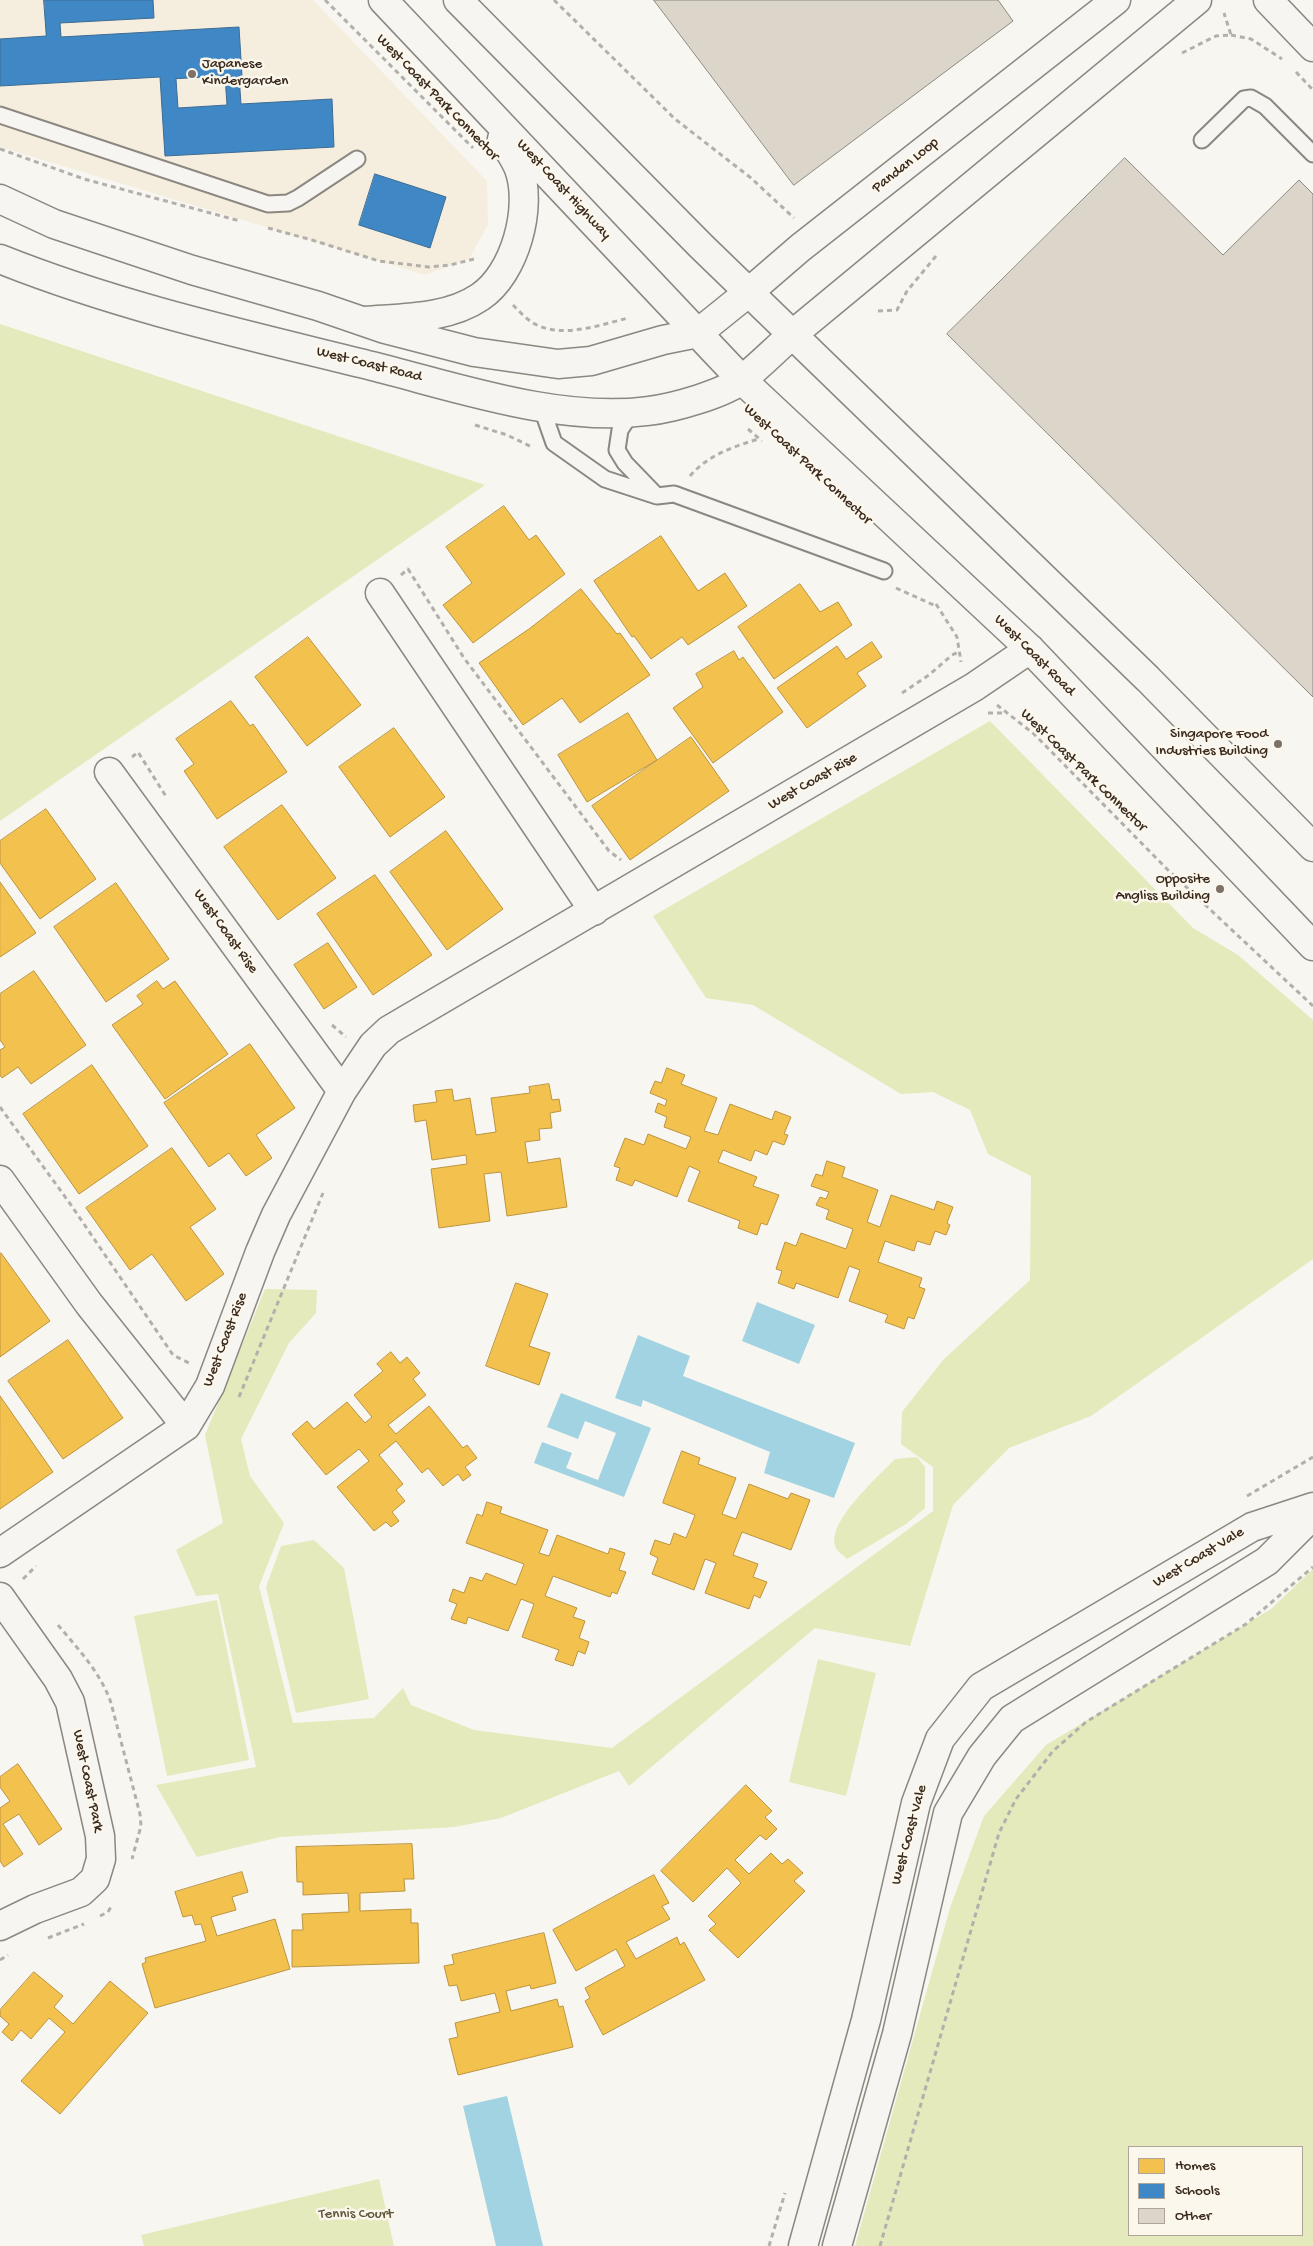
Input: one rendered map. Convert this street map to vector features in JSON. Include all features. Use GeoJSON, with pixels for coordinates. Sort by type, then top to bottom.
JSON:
{"type":"FeatureCollection","features":[{"type":"Feature","properties":{"kind":"street","name":"West Coast Highway"},"geometry":{"type":"LineString","coordinates":[[383,0],[742,380]]}},
{"type":"Feature","properties":{"kind":"street"},"geometry":{"type":"LineString","coordinates":[[458,0],[749,292],[1148,679],[1313,847]]}},
{"type":"Feature","properties":{"kind":"street","name":"Pandan Loop"},"geometry":{"type":"LineString","coordinates":[[698,333],[800,248],[1116,0]]}},
{"type":"Feature","properties":{"kind":"street"},"geometry":{"type":"LineString","coordinates":[[793,334],[1197,0]]}},
{"type":"Feature","properties":{"kind":"street"},"geometry":{"type":"LineString","coordinates":[[1268,0],[1313,47]]}},
{"type":"Feature","properties":{"kind":"street"},"geometry":{"type":"LineString","coordinates":[[364,322],[413,317],[453,309],[480,297],[499,280],[520,231],[525,197],[519,168],[478,99]]}},
{"type":"Feature","properties":{"kind":"street"},"geometry":{"type":"LineString","coordinates":[[0,199],[54,224],[192,270],[460,349],[558,364],[591,361],[663,340],[698,333]]}},
{"type":"Feature","properties":{"kind":"street","name":"West Coast Road"},"geometry":{"type":"LineString","coordinates":[[0,259],[40,275],[183,319],[456,387],[542,406],[595,413],[648,411],[717,394],[742,380],[793,334]]}},
{"type":"Feature","properties":{"kind":"street","name":"West Coast Road"},"geometry":{"type":"LineString","coordinates":[[742,380],[1030,649],[1313,946]]}},
{"type":"Feature","properties":{"kind":"street"},"geometry":{"type":"LineString","coordinates":[[380,593],[594,911]]}},
{"type":"Feature","properties":{"kind":"street","name":"West Coast Rise"},"geometry":{"type":"LineString","coordinates":[[0,1553],[186,1426],[210,1386],[276,1214],[342,1091],[373,1045],[389,1030],[974,687],[1030,649]]}},
{"type":"Feature","properties":{"kind":"street","name":"West Coast Rise"},"geometry":{"type":"LineString","coordinates":[[109,772],[342,1091]]}},
{"type":"Feature","properties":{"kind":"street"},"geometry":{"type":"LineString","coordinates":[[0,1180],[89,1304],[186,1426]]}},
{"type":"Feature","properties":{"kind":"street","name":"West Coast Vale"},"geometry":{"type":"LineString","coordinates":[[803,2246],[866,2020],[916,1803],[940,1739],[981,1687],[1252,1527],[1313,1507]]}},
{"type":"Feature","properties":{"kind":"street","name":"West Coast Vale"},"geometry":{"type":"LineString","coordinates":[[837,2246],[897,2034],[948,1813],[982,1756],[1012,1719],[1267,1561],[1313,1516]]}},
{"type":"Feature","properties":{"kind":"street","name":"West Coast Park"},"geometry":{"type":"LineString","coordinates":[[0,1597],[58,1679],[70,1702],[96,1818],[101,1858],[95,1879],[81,1892],[35,1909],[0,1926]]}},
{"type":"Feature","properties":{"kind":"lane"},"geometry":{"type":"LineString","coordinates":[[1202,140],[1244,99],[1251,98],[1265,106],[1313,154]]}},
{"type":"Feature","properties":{"kind":"lane"},"geometry":{"type":"LineString","coordinates":[[0,115],[268,204],[288,203],[298,198],[357,159]]}},
{"type":"Feature","properties":{"kind":"lane"},"geometry":{"type":"LineString","coordinates":[[542,406],[554,443],[605,478],[657,496],[674,494],[884,571]]}},
{"type":"Feature","properties":{"kind":"lane"},"geometry":{"type":"LineString","coordinates":[[632,412],[620,430],[617,450],[625,463],[657,496]]}},
{"type":"Feature","properties":{"kind":"path","name":"West Coast Park Connector"},"geometry":{"type":"LineString","coordinates":[[325,0],[475,150]]}},
{"type":"Feature","properties":{"kind":"path"},"geometry":{"type":"LineString","coordinates":[[554,0],[675,119],[751,178],[797,221]]}},
{"type":"Feature","properties":{"kind":"path"},"geometry":{"type":"LineString","coordinates":[[1231,35],[1251,39],[1286,62]]}},
{"type":"Feature","properties":{"kind":"path"},"geometry":{"type":"LineString","coordinates":[[1293,69],[1313,90]]}},
{"type":"Feature","properties":{"kind":"path"},"geometry":{"type":"LineString","coordinates":[[480,257],[484,269],[494,285],[535,324],[550,330],[591,327],[630,317]]}},
{"type":"Feature","properties":{"kind":"path","name":"West Coast Park Connector"},"geometry":{"type":"LineString","coordinates":[[748,428],[765,444]]}},
{"type":"Feature","properties":{"kind":"path"},"geometry":{"type":"LineString","coordinates":[[380,593],[408,569],[476,673],[609,851],[629,865]]}},
{"type":"Feature","properties":{"kind":"path","name":"West Coast Park Connector"},"geometry":{"type":"LineString","coordinates":[[927,595],[941,609],[957,637],[962,672],[974,687],[1034,734],[1168,870],[1313,1006]]}},
{"type":"Feature","properties":{"kind":"path"},"geometry":{"type":"LineString","coordinates":[[897,696],[960,652]]}},
{"type":"Feature","properties":{"kind":"path"},"geometry":{"type":"LineString","coordinates":[[984,714],[1007,713]]}},
{"type":"Feature","properties":{"kind":"path"},"geometry":{"type":"LineString","coordinates":[[326,1069],[352,1031]]}},
{"type":"Feature","properties":{"kind":"path"},"geometry":{"type":"LineString","coordinates":[[0,1107],[71,1205],[174,1355],[190,1364]]}},
{"type":"Feature","properties":{"kind":"path"},"geometry":{"type":"LineString","coordinates":[[237,1400],[242,1392],[325,1189]]}},
{"type":"Feature","properties":{"kind":"path"},"geometry":{"type":"LineString","coordinates":[[23,1579],[40,1562]]}},
{"type":"Feature","properties":{"kind":"path"},"geometry":{"type":"LineString","coordinates":[[880,2246],[999,1832],[1016,1799],[1052,1751],[1086,1722],[1246,1624],[1313,1567]]}},
{"type":"Feature","properties":{"kind":"shaded area","name":"Japanese Kindergarden"},"geometry":{"type":"Polygon","coordinates":[[[0,0],[313,0],[487,181],[488,225],[469,259],[425,275],[0,147],[0,0]]]}},
{"type":"Feature","properties":{"kind":"green space"},"geometry":{"type":"Polygon","coordinates":[[[0,324],[485,485],[0,821],[0,324]]]}},
{"type":"Feature","properties":{"kind":"green space"},"geometry":{"type":"Polygon","coordinates":[[[990,721],[1193,928],[1238,955],[1313,1020],[1313,1259],[1091,1416],[1009,1448],[953,1505],[910,1646],[815,1628],[629,1786],[619,1771],[501,1818],[454,1827],[280,1837],[197,1857],[156,1785],[256,1767],[218,1594],[196,1596],[176,1550],[223,1523],[205,1435],[265,1289],[317,1290],[316,1313],[289,1343],[241,1439],[250,1476],[284,1523],[259,1586],[293,1723],[374,1718],[403,1688],[411,1705],[474,1730],[612,1748],[933,1511],[933,1467],[901,1444],[902,1412],[943,1360],[1030,1280],[1031,1176],[988,1154],[970,1110],[933,1092],[901,1094],[753,1005],[706,998],[653,916],[990,721]]]}},
{"type":"Feature","properties":{"kind":"green space"},"geometry":{"type":"Polygon","coordinates":[[[917,1457],[925,1467],[925,1508],[906,1524],[847,1559],[836,1548],[834,1538],[845,1514],[866,1488],[895,1459],[917,1457]]]}},
{"type":"Feature","properties":{"kind":"green space"},"geometry":{"type":"Polygon","coordinates":[[[314,1540],[344,1568],[369,1699],[296,1713],[266,1587],[281,1546],[314,1540]]]}},
{"type":"Feature","properties":{"kind":"green space"},"geometry":{"type":"Polygon","coordinates":[[[1313,1569],[1313,2246],[855,2246],[950,1908],[984,1816],[1046,1745],[1271,1609],[1313,1569]]]}},
{"type":"Feature","properties":{"kind":"green space"},"geometry":{"type":"Polygon","coordinates":[[[217,1600],[249,1760],[167,1776],[134,1616],[217,1600]]]}},
{"type":"Feature","properties":{"kind":"green space"},"geometry":{"type":"Polygon","coordinates":[[[818,1659],[876,1673],[846,1796],[789,1782],[818,1659]]]}},
{"type":"Feature","properties":{"kind":"green space","name":"Tennis Court"},"geometry":{"type":"Polygon","coordinates":[[[379,2179],[394,2246],[144,2246],[141,2235],[379,2179]]]}},
{"type":"Feature","properties":{"kind":"water"},"geometry":{"type":"Polygon","coordinates":[[[757,1302],[815,1325],[799,1364],[742,1341],[757,1302]]]}},
{"type":"Feature","properties":{"kind":"water"},"geometry":{"type":"Polygon","coordinates":[[[638,1335],[690,1356],[683,1376],[855,1443],[834,1498],[764,1473],[770,1452],[643,1400],[641,1407],[615,1398],[638,1335]]]}},
{"type":"Feature","properties":{"kind":"water"},"geometry":{"type":"Polygon","coordinates":[[[561,1393],[651,1428],[624,1497],[534,1463],[542,1442],[572,1453],[566,1468],[598,1480],[616,1433],[585,1421],[578,1439],[547,1427],[561,1393]]]}},
{"type":"Feature","properties":{"kind":"water"},"geometry":{"type":"Polygon","coordinates":[[[507,2096],[543,2246],[496,2246],[463,2106],[507,2096]]]}},
{"type":"Feature","properties":{"kind":"building: Homes"},"geometry":{"type":"Polygon","coordinates":[[[504,506],[529,540],[536,535],[565,574],[473,643],[443,605],[472,583],[446,547],[504,506]]]}},
{"type":"Feature","properties":{"kind":"building: Homes"},"geometry":{"type":"Polygon","coordinates":[[[661,536],[698,591],[725,573],[747,606],[688,645],[682,637],[651,659],[634,636],[632,637],[594,581],[661,536]]]}},
{"type":"Feature","properties":{"kind":"building: Homes"},"geometry":{"type":"Polygon","coordinates":[[[800,584],[820,612],[838,602],[852,625],[774,679],[738,627],[800,584]]]}},
{"type":"Feature","properties":{"kind":"building: Homes"},"geometry":{"type":"Polygon","coordinates":[[[581,589],[617,634],[620,633],[650,675],[580,723],[562,698],[523,725],[479,663],[529,629],[581,589]]]}},
{"type":"Feature","properties":{"kind":"building: Homes"},"geometry":{"type":"Polygon","coordinates":[[[308,637],[361,705],[307,746],[255,677],[308,637]]]}},
{"type":"Feature","properties":{"kind":"building: Homes"},"geometry":{"type":"Polygon","coordinates":[[[872,642],[882,657],[857,673],[866,686],[807,728],[777,688],[837,646],[846,659],[872,642]]]}},
{"type":"Feature","properties":{"kind":"building: Homes"},"geometry":{"type":"Polygon","coordinates":[[[734,651],[739,660],[743,657],[783,712],[713,763],[673,708],[703,687],[696,674],[734,651]]]}},
{"type":"Feature","properties":{"kind":"building: Homes"},"geometry":{"type":"Polygon","coordinates":[[[231,701],[250,726],[253,724],[287,772],[217,819],[184,771],[194,764],[176,739],[231,701]]]}},
{"type":"Feature","properties":{"kind":"building: Homes"},"geometry":{"type":"Polygon","coordinates":[[[628,713],[657,760],[587,802],[558,755],[628,713]]]}},
{"type":"Feature","properties":{"kind":"building: Homes"},"geometry":{"type":"Polygon","coordinates":[[[394,728],[445,797],[390,837],[339,767],[394,728]]]}},
{"type":"Feature","properties":{"kind":"building: Homes"},"geometry":{"type":"Polygon","coordinates":[[[691,737],[729,791],[630,860],[592,806],[691,737]]]}},
{"type":"Feature","properties":{"kind":"building: Homes"},"geometry":{"type":"Polygon","coordinates":[[[282,805],[336,878],[278,920],[224,847],[282,805]]]}},
{"type":"Feature","properties":{"kind":"building: Homes"},"geometry":{"type":"Polygon","coordinates":[[[46,809],[96,879],[40,919],[0,863],[0,841],[46,809]]]}},
{"type":"Feature","properties":{"kind":"building: Homes"},"geometry":{"type":"Polygon","coordinates":[[[446,831],[503,909],[447,950],[390,872],[446,831]]]}},
{"type":"Feature","properties":{"kind":"building: Homes"},"geometry":{"type":"Polygon","coordinates":[[[375,875],[432,955],[373,995],[317,914],[375,875]]]}},
{"type":"Feature","properties":{"kind":"building: Homes"},"geometry":{"type":"Polygon","coordinates":[[[0,882],[36,933],[0,957],[0,882]]]}},
{"type":"Feature","properties":{"kind":"building: Homes"},"geometry":{"type":"Polygon","coordinates":[[[116,883],[169,959],[106,1002],[54,927],[116,883]]]}},
{"type":"Feature","properties":{"kind":"building: Homes"},"geometry":{"type":"Polygon","coordinates":[[[328,943],[357,987],[324,1009],[294,965],[328,943]]]}},
{"type":"Feature","properties":{"kind":"building: Homes"},"geometry":{"type":"Polygon","coordinates":[[[34,971],[86,1045],[31,1084],[18,1067],[2,1078],[0,1075],[0,1050],[5,1047],[0,1040],[0,994],[34,971]]]}},
{"type":"Feature","properties":{"kind":"building: Homes"},"geometry":{"type":"Polygon","coordinates":[[[157,981],[163,989],[175,981],[228,1054],[165,1099],[112,1025],[143,1004],[137,996],[157,981]]]}},
{"type":"Feature","properties":{"kind":"building: Homes"},"geometry":{"type":"Polygon","coordinates":[[[250,1044],[295,1108],[256,1135],[272,1158],[246,1176],[229,1153],[209,1167],[164,1103],[250,1044]]]}},
{"type":"Feature","properties":{"kind":"building: Homes"},"geometry":{"type":"Polygon","coordinates":[[[92,1065],[148,1146],[79,1194],[23,1114],[92,1065]]]}},
{"type":"Feature","properties":{"kind":"building: Homes"},"geometry":{"type":"Polygon","coordinates":[[[667,1068],[685,1075],[681,1084],[717,1098],[704,1131],[718,1135],[730,1104],[772,1120],[775,1111],[791,1117],[784,1134],[788,1135],[784,1145],[773,1141],[767,1155],[755,1150],[751,1161],[723,1150],[718,1162],[757,1177],[753,1186],[779,1195],[767,1225],[761,1223],[757,1235],[738,1228],[740,1221],[688,1201],[700,1171],[689,1166],[677,1197],[635,1180],[632,1186],[616,1180],[620,1168],[614,1166],[625,1138],[644,1145],[648,1134],[686,1149],[691,1137],[664,1127],[667,1117],[655,1112],[658,1103],[665,1106],[667,1100],[650,1093],[655,1081],[661,1083],[667,1068]]]}},
{"type":"Feature","properties":{"kind":"building: Homes"},"geometry":{"type":"Polygon","coordinates":[[[549,1084],[552,1100],[559,1099],[561,1111],[550,1113],[552,1128],[539,1129],[540,1140],[525,1142],[528,1163],[560,1158],[567,1207],[507,1216],[501,1172],[484,1174],[490,1221],[439,1228],[431,1169],[467,1164],[466,1155],[432,1160],[426,1120],[415,1122],[413,1105],[437,1102],[435,1091],[452,1089],[454,1101],[470,1098],[476,1135],[496,1132],[491,1098],[530,1093],[529,1087],[549,1084]]]}},
{"type":"Feature","properties":{"kind":"building: Homes"},"geometry":{"type":"Polygon","coordinates":[[[172,1148],[216,1209],[190,1227],[224,1274],[186,1301],[152,1254],[130,1270],[86,1208],[172,1148]]]}},
{"type":"Feature","properties":{"kind":"building: Homes"},"geometry":{"type":"Polygon","coordinates":[[[827,1161],[845,1167],[842,1177],[878,1190],[867,1222],[880,1227],[891,1195],[934,1210],[937,1201],[953,1207],[947,1223],[950,1225],[946,1235],[935,1231],[930,1245],[917,1241],[914,1251],[885,1241],[878,1262],[922,1278],[919,1287],[925,1289],[914,1319],[908,1317],[904,1329],[885,1322],[888,1315],[849,1301],[860,1270],[849,1266],[838,1298],[796,1283],[794,1289],[778,1283],[782,1271],[776,1269],[785,1242],[796,1246],[801,1233],[846,1249],[853,1229],[826,1219],[829,1210],[816,1205],[820,1197],[826,1199],[829,1192],[811,1186],[816,1174],[822,1176],[827,1161]]]}},
{"type":"Feature","properties":{"kind":"building: Homes"},"geometry":{"type":"Polygon","coordinates":[[[0,1254],[50,1321],[0,1357],[0,1254]]]}},
{"type":"Feature","properties":{"kind":"building: Homes"},"geometry":{"type":"Polygon","coordinates":[[[516,1283],[548,1294],[529,1346],[550,1353],[539,1385],[486,1366],[516,1283]]]}},
{"type":"Feature","properties":{"kind":"building: Homes"},"geometry":{"type":"Polygon","coordinates":[[[68,1340],[123,1418],[63,1459],[8,1381],[68,1340]]]}},
{"type":"Feature","properties":{"kind":"building: Homes"},"geometry":{"type":"Polygon","coordinates":[[[391,1352],[400,1363],[407,1357],[420,1373],[413,1379],[426,1395],[388,1425],[396,1434],[429,1406],[463,1448],[467,1445],[477,1458],[465,1467],[471,1475],[463,1481],[458,1474],[443,1486],[428,1468],[422,1473],[396,1441],[379,1455],[403,1484],[396,1490],[405,1501],[392,1512],[399,1521],[391,1527],[386,1522],[374,1531],[337,1487],[369,1461],[359,1449],[326,1475],[292,1434],[307,1421],[314,1429],[347,1402],[365,1423],[372,1417],[354,1395],[383,1371],[377,1364],[391,1352]]]}},
{"type":"Feature","properties":{"kind":"building: Homes"},"geometry":{"type":"Polygon","coordinates":[[[0,1396],[53,1472],[0,1509],[0,1396]]]}},
{"type":"Feature","properties":{"kind":"building: Homes"},"geometry":{"type":"Polygon","coordinates":[[[682,1451],[700,1458],[698,1464],[736,1478],[722,1514],[736,1519],[749,1484],[788,1499],[791,1493],[810,1500],[791,1550],[742,1532],[733,1555],[758,1564],[753,1577],[767,1582],[760,1598],[754,1595],[749,1609],[705,1593],[716,1563],[705,1559],[694,1590],[652,1574],[658,1558],[650,1554],[655,1540],[670,1545],[674,1533],[686,1538],[695,1515],[663,1503],[682,1451]]]}},
{"type":"Feature","properties":{"kind":"building: Homes"},"geometry":{"type":"Polygon","coordinates":[[[487,1502],[502,1507],[500,1513],[548,1530],[539,1553],[549,1556],[557,1535],[608,1554],[610,1548],[625,1553],[619,1570],[626,1572],[617,1594],[612,1592],[610,1597],[553,1576],[545,1596],[577,1608],[573,1617],[585,1621],[579,1638],[589,1642],[585,1654],[578,1651],[573,1666],[555,1660],[559,1650],[522,1637],[534,1604],[521,1599],[508,1631],[468,1617],[466,1624],[451,1619],[457,1604],[449,1601],[453,1589],[464,1593],[470,1577],[482,1581],[486,1573],[516,1585],[524,1564],[466,1543],[477,1514],[482,1516],[487,1502]]]}},
{"type":"Feature","properties":{"kind":"building: Homes"},"geometry":{"type":"Polygon","coordinates":[[[18,1764],[62,1829],[39,1845],[19,1814],[3,1824],[23,1854],[4,1867],[0,1861],[0,1808],[10,1801],[0,1787],[0,1777],[18,1764]]]}},
{"type":"Feature","properties":{"kind":"building: Homes"},"geometry":{"type":"Polygon","coordinates":[[[746,1785],[772,1811],[765,1817],[777,1829],[766,1840],[760,1835],[735,1860],[749,1874],[771,1853],[782,1864],[788,1859],[803,1873],[794,1881],[805,1891],[738,1958],[709,1930],[716,1924],[708,1916],[741,1883],[727,1868],[693,1902],[661,1871],[746,1785]]]}},
{"type":"Feature","properties":{"kind":"building: Homes"},"geometry":{"type":"Polygon","coordinates":[[[412,1844],[414,1879],[404,1879],[405,1891],[360,1893],[360,1911],[411,1909],[411,1923],[418,1923],[419,1963],[292,1967],[292,1930],[303,1930],[302,1914],[349,1912],[348,1893],[303,1895],[303,1882],[297,1882],[296,1847],[412,1844]]]}},
{"type":"Feature","properties":{"kind":"building: Homes"},"geometry":{"type":"Polygon","coordinates":[[[242,1872],[248,1892],[232,1897],[236,1910],[211,1917],[217,1936],[275,1919],[290,1969],[155,2008],[142,1964],[146,1962],[145,1958],[206,1941],[201,1924],[195,1925],[192,1915],[183,1917],[175,1892],[242,1872]]]}},
{"type":"Feature","properties":{"kind":"building: Homes"},"geometry":{"type":"Polygon","coordinates":[[[654,1875],[669,1903],[662,1906],[670,1919],[626,1942],[636,1959],[677,1937],[680,1945],[684,1942],[705,1980],[603,2035],[585,2001],[590,1998],[585,1988],[625,1966],[616,1949],[576,1971],[553,1930],[654,1875]]]}},
{"type":"Feature","properties":{"kind":"building: Homes"},"geometry":{"type":"Polygon","coordinates":[[[544,1933],[556,1983],[531,1989],[530,1985],[506,1991],[511,2011],[557,1999],[559,2007],[563,2006],[573,2047],[458,2075],[449,2039],[458,2037],[455,2023],[500,2012],[495,1993],[461,2001],[457,1985],[449,1986],[444,1966],[454,1964],[452,1955],[544,1933]]]}},
{"type":"Feature","properties":{"kind":"building: Homes"},"geometry":{"type":"Polygon","coordinates":[[[34,1972],[63,1996],[54,2007],[73,2024],[110,1981],[148,2013],[60,2114],[21,2081],[65,2032],[49,2018],[31,2039],[21,2030],[12,2041],[2,2032],[9,2024],[0,2016],[0,2010],[34,1972]]]}},
{"type":"Feature","properties":{"kind":"building: Schools"},"geometry":{"type":"Polygon","coordinates":[[[44,0],[153,0],[154,18],[60,23],[61,37],[239,27],[242,76],[239,76],[241,104],[332,99],[334,147],[165,156],[160,77],[0,86],[0,39],[46,36],[44,0]],[[225,76],[176,79],[178,108],[227,105],[225,76]]]}},
{"type":"Feature","properties":{"kind":"building: Schools"},"geometry":{"type":"Polygon","coordinates":[[[375,174],[446,197],[430,248],[359,225],[375,174]]]}},
{"type":"Feature","properties":{"kind":"building: Other"},"geometry":{"type":"Polygon","coordinates":[[[654,0],[998,0],[1013,21],[794,185],[654,0]]]}},
{"type":"Feature","properties":{"kind":"building: Other"},"geometry":{"type":"Polygon","coordinates":[[[1125,158],[1223,255],[1299,180],[1313,194],[1313,697],[947,334],[1125,158]]]}},
{"type":"Feature","properties":{"kind":"place","name":"Japanese Kindergarden"},"geometry":{"type":"Point","coordinates":[192,74]}},
{"type":"Feature","properties":{"kind":"place","name":"Singapore Food Industries Building"},"geometry":{"type":"Point","coordinates":[1278,744]}},
{"type":"Feature","properties":{"kind":"place","name":"Opposite Angliss Building"},"geometry":{"type":"Point","coordinates":[1220,889]}}]}
